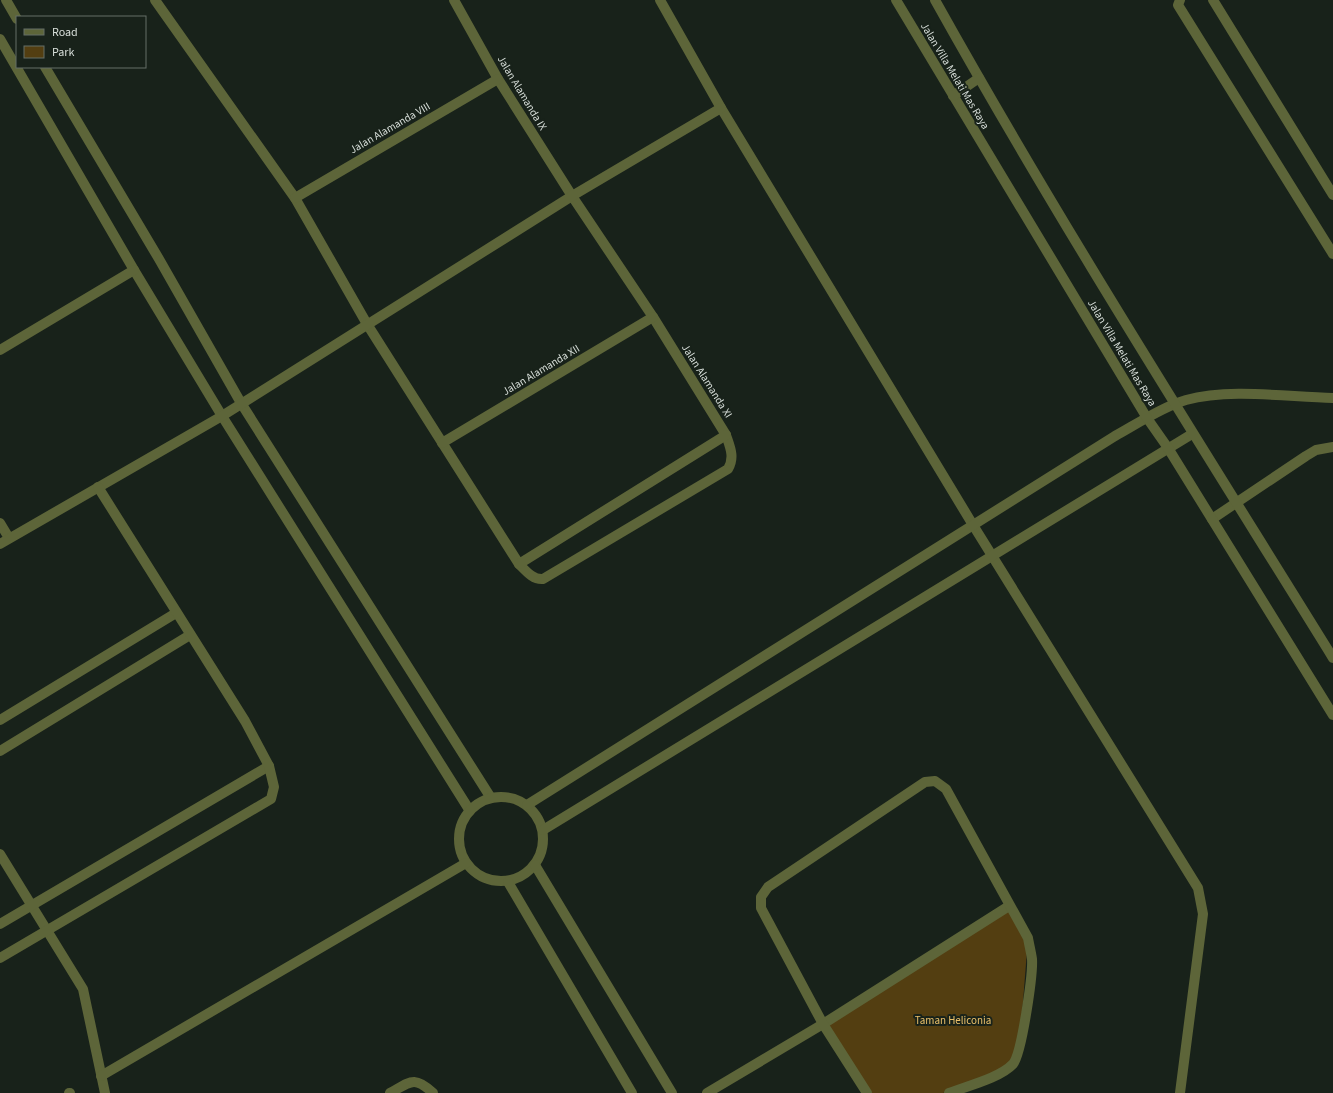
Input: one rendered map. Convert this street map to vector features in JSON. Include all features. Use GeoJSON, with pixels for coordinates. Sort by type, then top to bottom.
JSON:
{"type":"FeatureCollection","features":[{"type":"Feature","properties":{"kind":"street"},"geometry":{"type":"LineString","coordinates":[[6,0],[16,17]]}},
{"type":"Feature","properties":{"kind":"street"},"geometry":{"type":"LineString","coordinates":[[155,0],[295,198],[367,324],[519,564],[533,577],[538,580],[543,580],[728,469],[732,462],[732,452],[726,435]]}},
{"type":"Feature","properties":{"kind":"street","name":"Jalan Alamanda IX"},"geometry":{"type":"LineString","coordinates":[[454,0],[498,79],[572,196]]}},
{"type":"Feature","properties":{"kind":"street"},"geometry":{"type":"LineString","coordinates":[[660,0],[721,108],[973,525],[1198,888],[1203,914],[1180,1093]]}},
{"type":"Feature","properties":{"kind":"street","name":"Jalan Villa Melati Mas Raya"},"geometry":{"type":"LineString","coordinates":[[896,0],[1147,418],[1168,448],[1333,715]]}},
{"type":"Feature","properties":{"kind":"street","name":"Jalan Villa Melati Mas Raya"},"geometry":{"type":"LineString","coordinates":[[935,0],[979,78],[1174,405],[1333,658]]}},
{"type":"Feature","properties":{"kind":"street"},"geometry":{"type":"LineString","coordinates":[[1180,0],[1178,5],[1333,254]]}},
{"type":"Feature","properties":{"kind":"street"},"geometry":{"type":"LineString","coordinates":[[1213,0],[1332,192]]}},
{"type":"Feature","properties":{"kind":"street"},"geometry":{"type":"LineString","coordinates":[[0,39],[16,67]]}},
{"type":"Feature","properties":{"kind":"street"},"geometry":{"type":"LineString","coordinates":[[17,68],[134,270],[222,416],[470,811]]}},
{"type":"Feature","properties":{"kind":"street"},"geometry":{"type":"LineString","coordinates":[[46,68],[159,259],[241,403],[491,798]]}},
{"type":"Feature","properties":{"kind":"street"},"geometry":{"type":"LineString","coordinates":[[953,96],[979,78]]}},
{"type":"Feature","properties":{"kind":"street","name":"Jalan Alamanda VIII"},"geometry":{"type":"LineString","coordinates":[[295,198],[498,79]]}},
{"type":"Feature","properties":{"kind":"street"},"geometry":{"type":"LineString","coordinates":[[0,544],[222,416],[572,196],[721,108]]}},
{"type":"Feature","properties":{"kind":"street","name":"Jalan Alamanda XI"},"geometry":{"type":"LineString","coordinates":[[519,564],[726,435],[653,317],[572,196]]}},
{"type":"Feature","properties":{"kind":"street"},"geometry":{"type":"LineString","coordinates":[[0,350],[134,270]]}},
{"type":"Feature","properties":{"kind":"street","name":"Jalan Alamanda XII"},"geometry":{"type":"LineString","coordinates":[[442,443],[653,317]]}},
{"type":"Feature","properties":{"kind":"street"},"geometry":{"type":"LineString","coordinates":[[527,805],[1115,436],[1147,418],[1185,400],[1224,394],[1333,398]]}},
{"type":"Feature","properties":{"kind":"street"},"geometry":{"type":"LineString","coordinates":[[543,830],[1192,434]]}},
{"type":"Feature","properties":{"kind":"street"},"geometry":{"type":"LineString","coordinates":[[1212,519],[1237,504],[1311,453],[1333,447]]}},
{"type":"Feature","properties":{"kind":"street"},"geometry":{"type":"LineString","coordinates":[[0,958],[270,799],[274,787],[269,766],[245,721],[98,487]]}},
{"type":"Feature","properties":{"kind":"street"},"geometry":{"type":"LineString","coordinates":[[0,523],[9,538]]}},
{"type":"Feature","properties":{"kind":"street"},"geometry":{"type":"LineString","coordinates":[[0,720],[176,613]]}},
{"type":"Feature","properties":{"kind":"street"},"geometry":{"type":"LineString","coordinates":[[0,751],[190,635]]}},
{"type":"Feature","properties":{"kind":"street"},"geometry":{"type":"LineString","coordinates":[[0,924],[269,766]]}},
{"type":"Feature","properties":{"kind":"street"},"geometry":{"type":"LineString","coordinates":[[867,1093],[823,1024],[761,908],[761,897],[768,887],[925,782],[935,780],[946,788],[1009,906],[1028,938],[1032,959],[1031,981],[1019,1053],[1013,1064],[1000,1074],[949,1093]]}},
{"type":"Feature","properties":{"kind":"street"},"geometry":{"type":"LineString","coordinates":[[504,796],[516,799],[527,805],[537,816],[543,830],[543,849],[535,865],[523,876],[508,882],[492,881],[477,875],[461,855],[458,836],[462,823],[470,811],[491,798],[504,796]]}},
{"type":"Feature","properties":{"kind":"street"},"geometry":{"type":"LineString","coordinates":[[0,854],[83,989],[105,1093]]}},
{"type":"Feature","properties":{"kind":"street"},"geometry":{"type":"LineString","coordinates":[[101,1076],[466,863]]}},
{"type":"Feature","properties":{"kind":"street"},"geometry":{"type":"LineString","coordinates":[[535,865],[672,1093]]}},
{"type":"Feature","properties":{"kind":"street"},"geometry":{"type":"LineString","coordinates":[[508,882],[632,1093]]}},
{"type":"Feature","properties":{"kind":"street"},"geometry":{"type":"LineString","coordinates":[[707,1093],[823,1024],[1009,906]]}},
{"type":"Feature","properties":{"kind":"street"},"geometry":{"type":"LineString","coordinates":[[390,1093],[409,1082],[415,1081],[423,1083],[433,1093]]}},
{"type":"Feature","properties":{"kind":"green space","name":"Taman Heliconia"},"geometry":{"type":"Polygon","coordinates":[[[1009,906],[1028,938],[1019,1053],[1000,1074],[943,1093],[867,1093],[823,1024],[1009,906]]]}}]}
